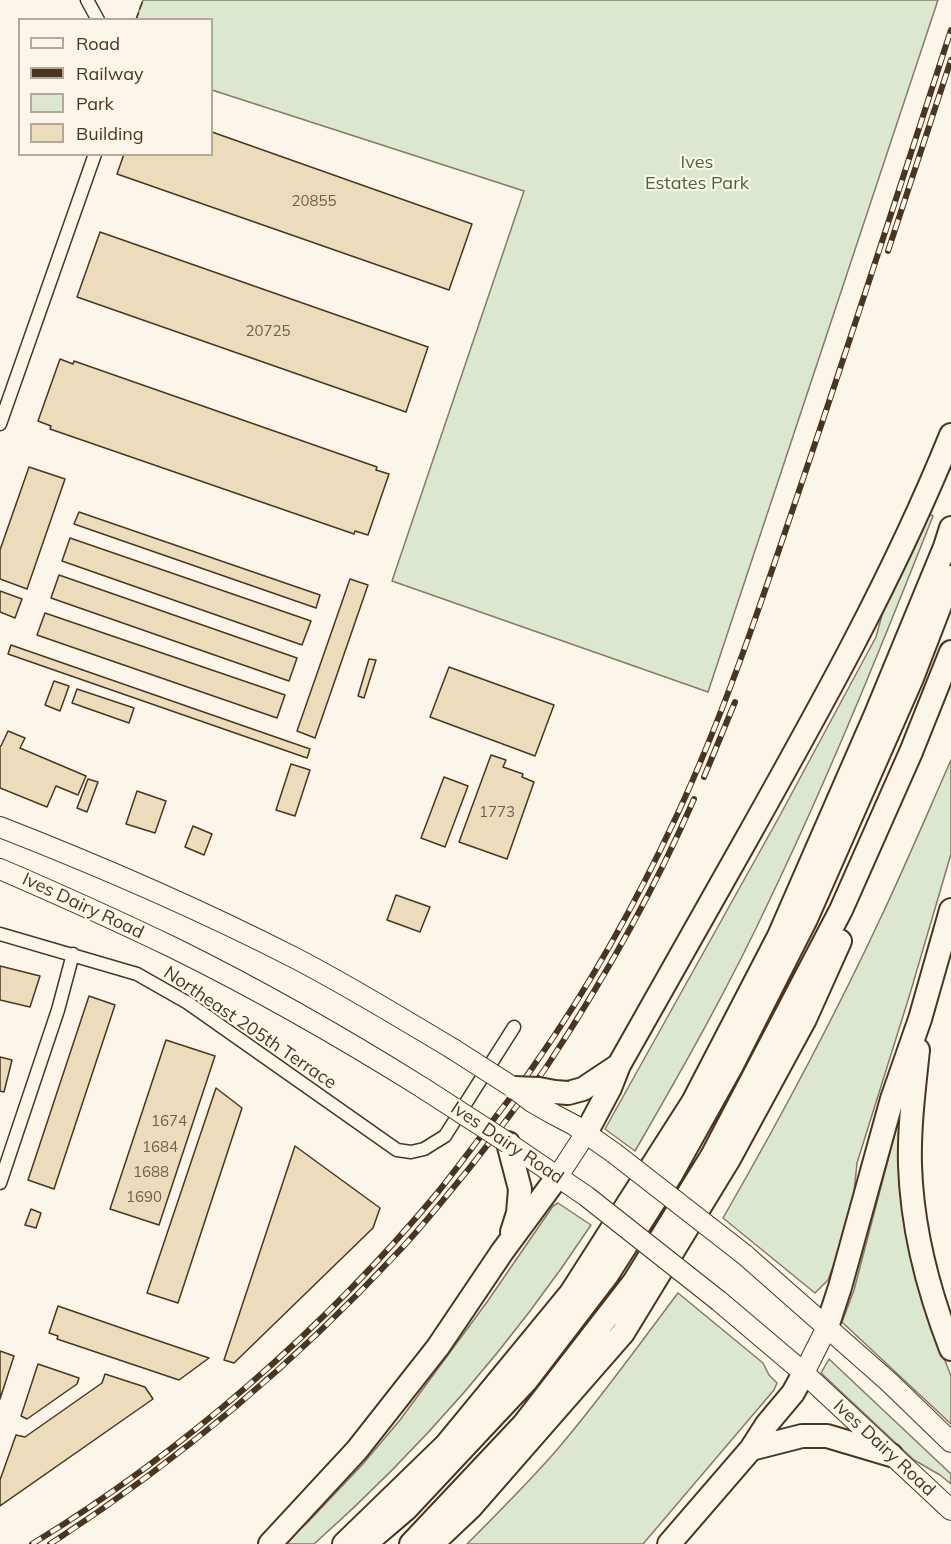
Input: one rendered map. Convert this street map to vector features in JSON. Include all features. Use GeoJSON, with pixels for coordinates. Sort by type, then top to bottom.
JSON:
{"type":"FeatureCollection","features":[{"type":"Feature","properties":{"kind":"highway"},"geometry":{"type":"LineString","coordinates":[[586,1133],[610,1088],[619,1065],[841,669],[913,523],[951,435]]}},
{"type":"Feature","properties":{"kind":"highway"},"geometry":{"type":"LineString","coordinates":[[344,1544],[446,1445],[571,1293],[693,1102],[779,936],[876,714],[951,528]]}},
{"type":"Feature","properties":{"kind":"highway"},"geometry":{"type":"LineString","coordinates":[[365,1544],[406,1509],[526,1381],[607,1275],[672,1173],[731,1067],[806,919],[912,678],[951,576]]}},
{"type":"Feature","properties":{"kind":"highway"},"geometry":{"type":"LineString","coordinates":[[411,1544],[524,1424],[634,1282],[712,1156],[841,910],[911,752],[951,652]]}},
{"type":"Feature","properties":{"kind":"highway"},"geometry":{"type":"LineString","coordinates":[[431,1544],[471,1507],[622,1333],[729,1160],[805,1019],[951,695]]}},
{"type":"Feature","properties":{"kind":"highway"},"geometry":{"type":"LineString","coordinates":[[827,1327],[892,1099],[920,1019],[951,910]]}},
{"type":"Feature","properties":{"kind":"highway"},"geometry":{"type":"LineString","coordinates":[[920,1019],[910,1164],[914,1212],[928,1282],[951,1348]]}},
{"type":"Feature","properties":{"kind":"highway"},"geometry":{"type":"LineString","coordinates":[[514,1088],[568,1093],[583,1089],[619,1065]]}},
{"type":"Feature","properties":{"kind":"highway"},"geometry":{"type":"LineString","coordinates":[[509,1243],[518,1213],[520,1189],[517,1180],[516,1148]]}},
{"type":"Feature","properties":{"kind":"highway"},"geometry":{"type":"LineString","coordinates":[[270,1544],[364,1441],[438,1347],[558,1176]]}},
{"type":"Feature","properties":{"kind":"highway"},"geometry":{"type":"LineString","coordinates":[[669,1544],[751,1449],[767,1424],[793,1393],[804,1373]]}},
{"type":"Feature","properties":{"kind":"highway"},"geometry":{"type":"LineString","coordinates":[[751,1449],[802,1436],[827,1436],[891,1455]]}},
{"type":"Feature","properties":{"kind":"main road"},"geometry":{"type":"LineString","coordinates":[[0,827],[77,857],[235,928],[347,986],[453,1049],[532,1102],[586,1133],[674,1198],[745,1255],[889,1382],[951,1442]]}},
{"type":"Feature","properties":{"kind":"main road","name":"Ives Dairy Road"},"geometry":{"type":"LineString","coordinates":[[0,869],[164,943],[227,975],[423,1088],[558,1176],[719,1301],[804,1373],[951,1510]]}},
{"type":"Feature","properties":{"kind":"main road"},"geometry":{"type":"LineString","coordinates":[[558,1176],[586,1133]]}},
{"type":"Feature","properties":{"kind":"main road"},"geometry":{"type":"LineString","coordinates":[[804,1373],[827,1327]]}},
{"type":"Feature","properties":{"kind":"street"},"geometry":{"type":"LineString","coordinates":[[87,0],[97,18]]}},
{"type":"Feature","properties":{"kind":"street"},"geometry":{"type":"LineString","coordinates":[[0,424],[94,156]]}},
{"type":"Feature","properties":{"kind":"street","name":"Northeast 205th Terrace"},"geometry":{"type":"LineString","coordinates":[[0,934],[137,974],[188,1003],[397,1150],[411,1152],[424,1149],[445,1136],[514,1027]]}},
{"type":"Feature","properties":{"kind":"street"},"geometry":{"type":"LineString","coordinates":[[0,1183],[58,1010],[73,954]]}},
{"type":"Feature","properties":{"kind":"green space","name":"Ives Estates Park"},"geometry":{"type":"Polygon","coordinates":[[[143,0],[938,0],[708,692],[392,581],[524,191],[213,90],[213,18],[136,18],[143,0]]]}},
{"type":"Feature","properties":{"kind":"green space"},"geometry":{"type":"Polygon","coordinates":[[[929,514],[933,516],[894,613],[792,852],[722,995],[635,1151],[605,1129],[778,819],[876,637],[885,604],[929,514]]]}},
{"type":"Feature","properties":{"kind":"green space"},"geometry":{"type":"Polygon","coordinates":[[[951,760],[951,854],[857,1163],[854,1192],[835,1261],[828,1280],[815,1293],[723,1218],[786,1106],[845,992],[891,896],[951,760]]]}},
{"type":"Feature","properties":{"kind":"green space"},"geometry":{"type":"Polygon","coordinates":[[[900,1114],[903,1115],[905,1225],[914,1272],[951,1376],[951,1424],[842,1322],[854,1290],[900,1114]]]}},
{"type":"Feature","properties":{"kind":"green space"},"geometry":{"type":"Polygon","coordinates":[[[558,1203],[591,1225],[561,1269],[497,1353],[428,1433],[314,1544],[284,1544],[362,1465],[400,1420],[487,1302],[553,1206],[558,1203]]]}},
{"type":"Feature","properties":{"kind":"green space"},"geometry":{"type":"Polygon","coordinates":[[[678,1293],[763,1363],[769,1375],[777,1383],[774,1390],[643,1544],[467,1544],[534,1476],[571,1433],[678,1293]]]}},
{"type":"Feature","properties":{"kind":"green space"},"geometry":{"type":"Polygon","coordinates":[[[829,1359],[951,1474],[951,1484],[914,1460],[821,1373],[829,1359]]]}},
{"type":"Feature","properties":{"kind":"building"},"geometry":{"type":"Polygon","coordinates":[[[213,132],[472,224],[449,290],[117,174],[123,156],[213,156],[213,132]]]}},
{"type":"Feature","properties":{"kind":"building"},"geometry":{"type":"Polygon","coordinates":[[[100,232],[428,347],[406,412],[77,297],[100,232]]]}},
{"type":"Feature","properties":{"kind":"building"},"geometry":{"type":"Polygon","coordinates":[[[60,359],[73,364],[74,361],[377,467],[376,470],[389,474],[368,535],[355,531],[354,534],[50,429],[51,426],[38,421],[60,359]]]}},
{"type":"Feature","properties":{"kind":"building"},"geometry":{"type":"Polygon","coordinates":[[[29,467],[65,479],[27,589],[0,579],[0,550],[29,467]]]}},
{"type":"Feature","properties":{"kind":"building"},"geometry":{"type":"Polygon","coordinates":[[[79,512],[320,595],[316,608],[74,524],[79,512]]]}},
{"type":"Feature","properties":{"kind":"building"},"geometry":{"type":"Polygon","coordinates":[[[70,538],[311,621],[302,645],[62,561],[70,538]]]}},
{"type":"Feature","properties":{"kind":"building"},"geometry":{"type":"Polygon","coordinates":[[[59,575],[297,658],[289,681],[51,598],[59,575]]]}},
{"type":"Feature","properties":{"kind":"building"},"geometry":{"type":"Polygon","coordinates":[[[350,579],[368,585],[315,738],[297,731],[350,579]]]}},
{"type":"Feature","properties":{"kind":"building"},"geometry":{"type":"Polygon","coordinates":[[[0,591],[22,599],[15,618],[0,612],[0,591]]]}},
{"type":"Feature","properties":{"kind":"building"},"geometry":{"type":"Polygon","coordinates":[[[45,613],[285,695],[277,718],[37,635],[45,613]]]}},
{"type":"Feature","properties":{"kind":"building"},"geometry":{"type":"Polygon","coordinates":[[[11,645],[310,749],[307,758],[8,654],[11,645]]]}},
{"type":"Feature","properties":{"kind":"building"},"geometry":{"type":"Polygon","coordinates":[[[369,659],[376,660],[364,698],[358,696],[369,659]]]}},
{"type":"Feature","properties":{"kind":"building"},"geometry":{"type":"Polygon","coordinates":[[[449,667],[554,705],[535,756],[430,717],[449,667]]]}},
{"type":"Feature","properties":{"kind":"building"},"geometry":{"type":"Polygon","coordinates":[[[54,681],[69,686],[60,711],[45,705],[54,681]]]}},
{"type":"Feature","properties":{"kind":"building"},"geometry":{"type":"Polygon","coordinates":[[[77,689],[134,708],[129,723],[72,703],[77,689]]]}},
{"type":"Feature","properties":{"kind":"building"},"geometry":{"type":"Polygon","coordinates":[[[8,731],[25,738],[20,748],[86,776],[78,795],[56,786],[47,807],[0,788],[0,746],[8,731]]]}},
{"type":"Feature","properties":{"kind":"building"},"geometry":{"type":"Polygon","coordinates":[[[491,755],[506,760],[503,767],[523,774],[522,777],[534,782],[507,859],[459,842],[491,755]]]}},
{"type":"Feature","properties":{"kind":"building"},"geometry":{"type":"Polygon","coordinates":[[[291,764],[310,770],[295,816],[276,810],[291,764]]]}},
{"type":"Feature","properties":{"kind":"building"},"geometry":{"type":"Polygon","coordinates":[[[444,777],[468,786],[445,847],[421,838],[444,777]]]}},
{"type":"Feature","properties":{"kind":"building"},"geometry":{"type":"Polygon","coordinates":[[[88,779],[98,782],[87,812],[77,808],[88,779]]]}},
{"type":"Feature","properties":{"kind":"building"},"geometry":{"type":"Polygon","coordinates":[[[137,791],[166,801],[155,833],[126,824],[137,791]]]}},
{"type":"Feature","properties":{"kind":"building"},"geometry":{"type":"Polygon","coordinates":[[[193,826],[212,834],[204,855],[185,847],[193,826]]]}},
{"type":"Feature","properties":{"kind":"building"},"geometry":{"type":"Polygon","coordinates":[[[396,895],[430,907],[420,932],[387,920],[396,895]]]}},
{"type":"Feature","properties":{"kind":"building"},"geometry":{"type":"Polygon","coordinates":[[[0,966],[40,976],[30,1007],[0,1000],[0,966]]]}},
{"type":"Feature","properties":{"kind":"building"},"geometry":{"type":"Polygon","coordinates":[[[89,996],[115,1005],[54,1189],[28,1180],[89,996]]]}},
{"type":"Feature","properties":{"kind":"building"},"geometry":{"type":"Polygon","coordinates":[[[166,1040],[215,1056],[159,1225],[110,1209],[166,1040]]]}},
{"type":"Feature","properties":{"kind":"building"},"geometry":{"type":"Polygon","coordinates":[[[0,1057],[12,1060],[4,1092],[0,1091],[0,1057]]]}},
{"type":"Feature","properties":{"kind":"building"},"geometry":{"type":"Polygon","coordinates":[[[216,1088],[242,1108],[178,1303],[147,1293],[216,1088]]]}},
{"type":"Feature","properties":{"kind":"building"},"geometry":{"type":"Polygon","coordinates":[[[295,1146],[380,1208],[373,1228],[234,1363],[224,1360],[295,1146]]]}},
{"type":"Feature","properties":{"kind":"building"},"geometry":{"type":"Polygon","coordinates":[[[31,1209],[41,1213],[36,1228],[25,1225],[31,1209]]]}},
{"type":"Feature","properties":{"kind":"building"},"geometry":{"type":"Polygon","coordinates":[[[58,1306],[209,1358],[179,1380],[57,1339],[58,1336],[49,1333],[58,1306]]]}},
{"type":"Feature","properties":{"kind":"building"},"geometry":{"type":"Polygon","coordinates":[[[0,1351],[14,1356],[0,1399],[0,1351]]]}},
{"type":"Feature","properties":{"kind":"building"},"geometry":{"type":"Polygon","coordinates":[[[38,1364],[79,1378],[77,1384],[27,1419],[21,1416],[38,1364]]]}},
{"type":"Feature","properties":{"kind":"building"},"geometry":{"type":"Polygon","coordinates":[[[105,1374],[145,1387],[153,1399],[0,1506],[0,1480],[16,1435],[25,1437],[102,1383],[105,1374]]]}},
{"type":"Feature","properties":{"kind":"railway"},"geometry":{"type":"LineString","coordinates":[[32,1544],[88,1508],[197,1428],[300,1339],[348,1291],[451,1176],[531,1070],[594,972],[662,847],[729,692],[821,426],[951,30]]}},
{"type":"Feature","properties":{"kind":"railway"},"geometry":{"type":"LineString","coordinates":[[888,251],[951,60]]}},
{"type":"Feature","properties":{"kind":"railway"},"geometry":{"type":"LineString","coordinates":[[704,777],[735,702]]}},
{"type":"Feature","properties":{"kind":"railway"},"geometry":{"type":"LineString","coordinates":[[50,1544],[144,1479],[234,1408],[319,1332],[422,1226],[474,1163],[549,1063],[609,967],[645,901],[694,799]]}},
{"type":"Feature","properties":{"kind":"fence"},"geometry":{"type":"LineString","coordinates":[[137,18],[143,0]]}}]}
